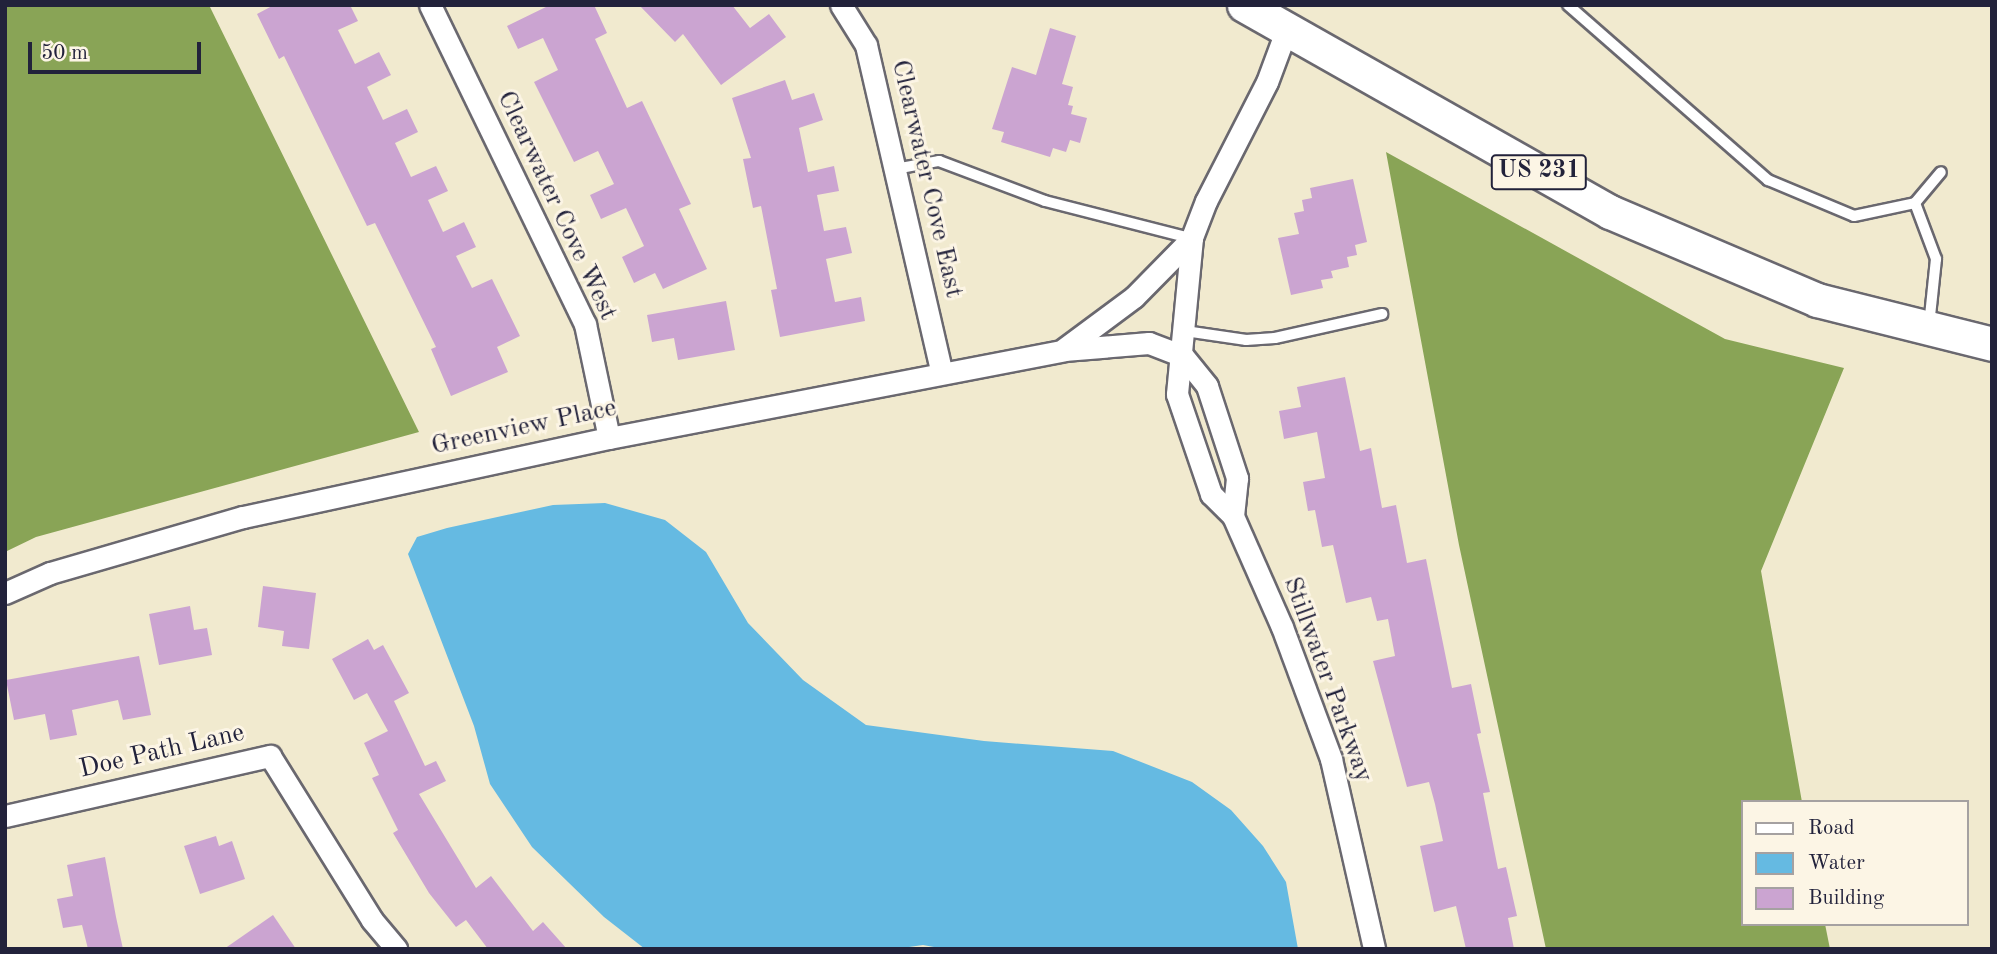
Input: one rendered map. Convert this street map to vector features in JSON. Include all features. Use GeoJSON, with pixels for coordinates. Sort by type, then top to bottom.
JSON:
{"type":"FeatureCollection","features":[{"type":"Feature","properties":{"kind":"main road","name":"US 231"},"geometry":{"type":"LineString","coordinates":[[1244,5],[1289,18],[1610,212],[1817,300],[1992,344]]}},
{"type":"Feature","properties":{"kind":"street","name":"Clearwater Cove West"},"geometry":{"type":"LineString","coordinates":[[430,5],[585,324],[609,438]]}},
{"type":"Feature","properties":{"kind":"street","name":"Clearwater Cove East"},"geometry":{"type":"LineString","coordinates":[[841,5],[866,45],[941,371]]}},
{"type":"Feature","properties":{"kind":"street","name":"Stillwater Parkway"},"geometry":{"type":"LineString","coordinates":[[1289,18],[1267,82],[1206,201],[1192,239],[1183,356],[1177,394],[1211,494],[1233,516],[1282,626],[1331,759],[1374,949]]}},
{"type":"Feature","properties":{"kind":"street","name":"Greenview Place"},"geometry":{"type":"LineString","coordinates":[[1063,350],[1134,297],[1192,239]]}},
{"type":"Feature","properties":{"kind":"street","name":"Greenview Place"},"geometry":{"type":"LineString","coordinates":[[5,593],[50,573],[243,517],[609,438],[941,371],[1063,350],[1149,343],[1183,356]]}},
{"type":"Feature","properties":{"kind":"street"},"geometry":{"type":"LineString","coordinates":[[1183,356],[1206,386],[1237,478],[1233,516]]}},
{"type":"Feature","properties":{"kind":"street","name":"Doe Path Lane"},"geometry":{"type":"LineString","coordinates":[[5,816],[270,756],[372,920],[396,949]]}},
{"type":"Feature","properties":{"kind":"lane"},"geometry":{"type":"LineString","coordinates":[[1568,5],[1768,180],[1854,216],[1915,203],[1941,172]]}},
{"type":"Feature","properties":{"kind":"lane"},"geometry":{"type":"LineString","coordinates":[[895,169],[939,161],[1045,201],[1192,239]]}},
{"type":"Feature","properties":{"kind":"lane"},"geometry":{"type":"LineString","coordinates":[[1915,203],[1936,259],[1929,328]]}},
{"type":"Feature","properties":{"kind":"lane"},"geometry":{"type":"LineString","coordinates":[[1185,331],[1246,340],[1275,338],[1382,314]]}},
{"type":"Feature","properties":{"kind":"green space"},"geometry":{"type":"Polygon","coordinates":[[[5,5],[209,5],[419,432],[36,537],[5,552],[5,5]]]}},
{"type":"Feature","properties":{"kind":"green space"},"geometry":{"type":"Polygon","coordinates":[[[1386,152],[1725,339],[1844,368],[1761,571],[1802,800],[1742,800],[1742,926],[1825,926],[1830,949],[1546,949],[1459,545],[1386,152]]]}},
{"type":"Feature","properties":{"kind":"water"},"geometry":{"type":"Polygon","coordinates":[[[605,503],[665,520],[706,552],[748,623],[803,680],[866,725],[984,741],[1113,751],[1192,782],[1231,810],[1263,846],[1286,882],[1298,949],[945,949],[923,945],[895,949],[645,949],[604,917],[532,847],[490,784],[474,726],[408,554],[417,537],[447,528],[553,505],[605,503]]]}},
{"type":"Feature","properties":{"kind":"building"},"geometry":{"type":"Polygon","coordinates":[[[274,5],[350,5],[358,21],[338,30],[355,64],[379,52],[391,75],[367,87],[383,120],[407,109],[418,132],[395,143],[411,177],[436,166],[448,191],[428,200],[443,232],[464,222],[476,247],[456,256],[472,288],[492,279],[520,336],[497,347],[508,372],[451,396],[431,349],[436,347],[375,223],[367,226],[284,56],[279,59],[257,14],[274,5]]]}},
{"type":"Feature","properties":{"kind":"building"},"geometry":{"type":"Polygon","coordinates":[[[550,5],[594,5],[607,33],[595,39],[627,108],[642,101],[691,204],[679,209],[707,269],[663,289],[655,273],[634,283],[622,257],[644,246],[626,208],[601,219],[590,195],[614,184],[598,151],[574,162],[534,82],[558,70],[543,38],[518,49],[507,26],[550,5]]]}},
{"type":"Feature","properties":{"kind":"building"},"geometry":{"type":"Polygon","coordinates":[[[639,5],[732,5],[750,28],[769,14],[786,37],[721,85],[683,34],[675,42],[639,5]]]}},
{"type":"Feature","properties":{"kind":"building"},"geometry":{"type":"Polygon","coordinates":[[[1050,28],[1076,36],[1062,84],[1073,87],[1068,105],[1073,106],[1071,114],[1087,118],[1080,143],[1070,140],[1066,152],[1053,148],[1050,157],[1001,142],[1004,132],[992,129],[1012,67],[1036,75],[1050,28]]]}},
{"type":"Feature","properties":{"kind":"building"},"geometry":{"type":"Polygon","coordinates":[[[785,80],[792,100],[814,93],[823,120],[799,128],[808,172],[834,166],[839,191],[817,195],[824,231],[846,227],[852,253],[826,259],[835,302],[861,297],[865,321],[780,337],[771,290],[777,289],[761,206],[753,208],[743,159],[751,158],[732,98],[785,80]]]}},
{"type":"Feature","properties":{"kind":"building"},"geometry":{"type":"Polygon","coordinates":[[[1353,179],[1367,242],[1355,245],[1357,255],[1347,257],[1349,267],[1331,271],[1333,278],[1321,280],[1323,288],[1291,295],[1278,238],[1299,234],[1294,213],[1304,211],[1302,200],[1312,198],[1310,188],[1353,179]]]}},
{"type":"Feature","properties":{"kind":"building"},"geometry":{"type":"Polygon","coordinates":[[[726,301],[735,350],[678,360],[674,338],[652,342],[647,315],[726,301]]]}},
{"type":"Feature","properties":{"kind":"building"},"geometry":{"type":"Polygon","coordinates":[[[1345,377],[1360,451],[1371,448],[1382,508],[1396,505],[1407,563],[1426,559],[1452,688],[1471,684],[1481,733],[1477,734],[1490,792],[1483,793],[1498,869],[1506,867],[1517,916],[1508,918],[1514,949],[1466,949],[1456,906],[1434,912],[1420,846],[1443,841],[1435,804],[1429,782],[1407,787],[1373,661],[1395,656],[1388,619],[1377,621],[1371,597],[1346,603],[1333,545],[1322,547],[1315,510],[1308,511],[1303,482],[1325,478],[1317,432],[1284,439],[1279,411],[1301,407],[1297,387],[1345,377]]]}},
{"type":"Feature","properties":{"kind":"building"},"geometry":{"type":"Polygon","coordinates":[[[263,586],[316,593],[309,649],[282,646],[284,631],[258,627],[263,586]]]}},
{"type":"Feature","properties":{"kind":"building"},"geometry":{"type":"Polygon","coordinates":[[[190,606],[194,630],[207,628],[212,655],[159,665],[149,614],[190,606]]]}},
{"type":"Feature","properties":{"kind":"building"},"geometry":{"type":"Polygon","coordinates":[[[368,639],[374,650],[383,645],[409,693],[394,701],[425,766],[436,761],[446,781],[419,794],[476,888],[491,876],[533,931],[543,922],[567,949],[488,949],[466,920],[456,927],[429,893],[393,833],[398,830],[372,778],[379,775],[364,743],[388,731],[367,693],[354,700],[332,659],[368,639]]]}},
{"type":"Feature","properties":{"kind":"building"},"geometry":{"type":"Polygon","coordinates":[[[139,656],[151,715],[123,720],[118,700],[72,710],[77,735],[50,740],[45,714],[14,720],[6,680],[139,656]]]}},
{"type":"Feature","properties":{"kind":"building"},"geometry":{"type":"Polygon","coordinates":[[[216,836],[219,846],[232,841],[245,879],[200,894],[184,846],[216,836]]]}},
{"type":"Feature","properties":{"kind":"building"},"geometry":{"type":"Polygon","coordinates":[[[105,857],[123,949],[88,949],[82,925],[63,928],[57,899],[73,896],[67,865],[105,857]]]}},
{"type":"Feature","properties":{"kind":"building"},"geometry":{"type":"Polygon","coordinates":[[[273,915],[296,949],[224,949],[273,915]]]}}]}
